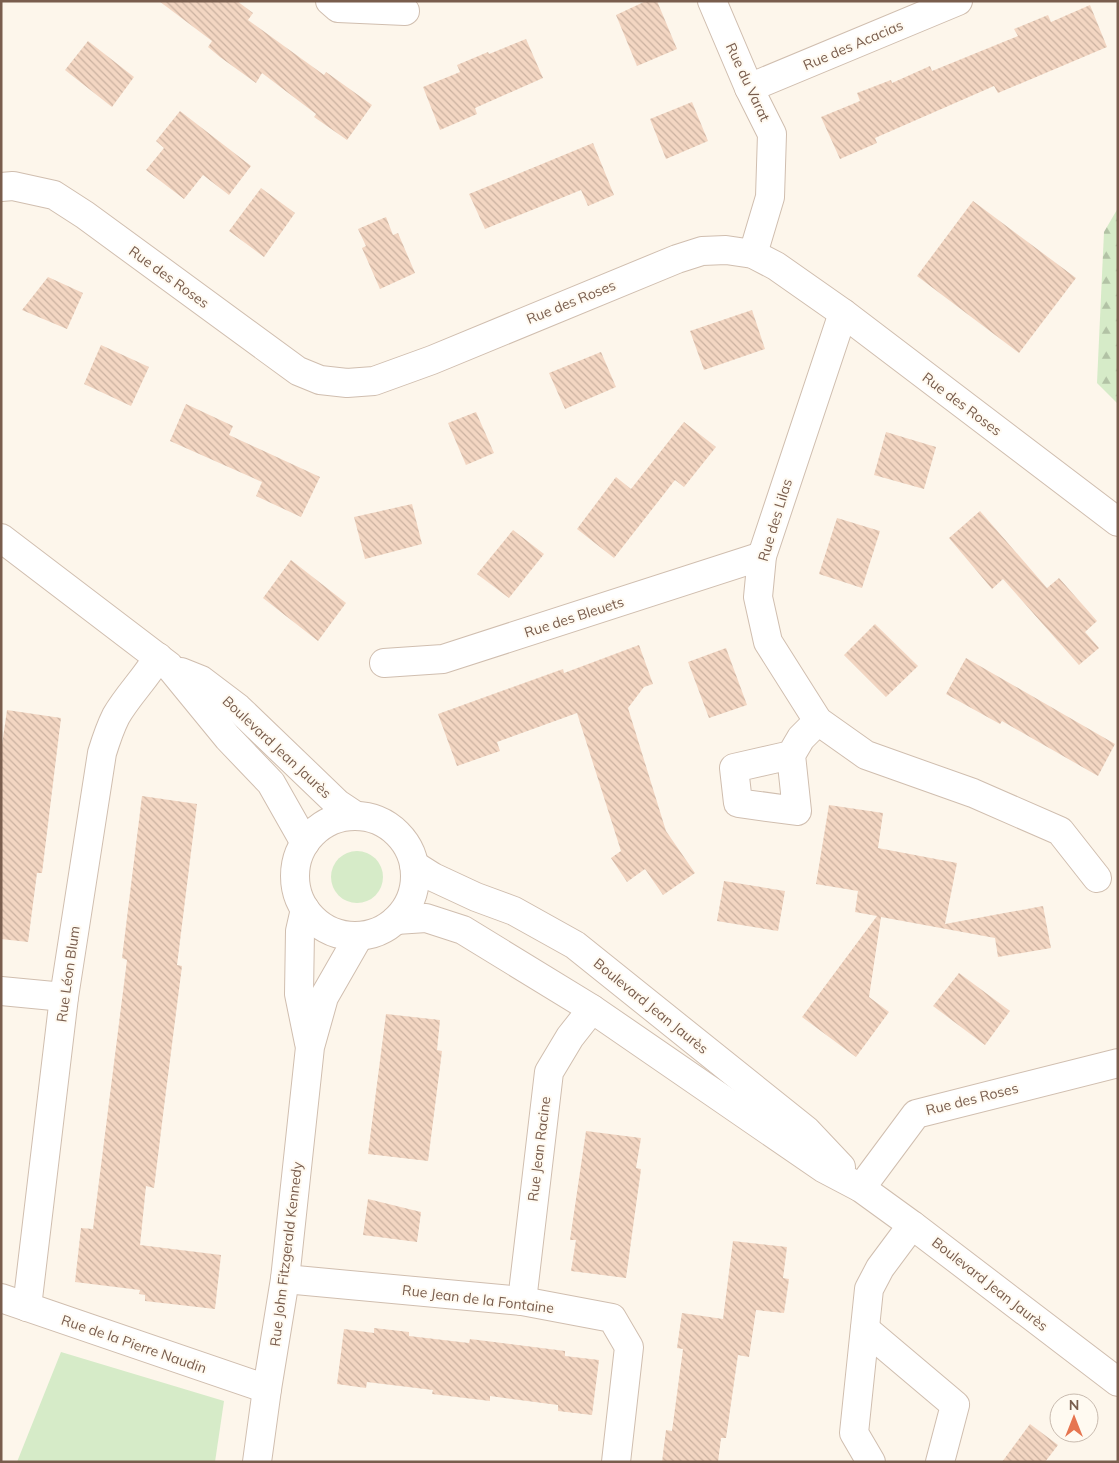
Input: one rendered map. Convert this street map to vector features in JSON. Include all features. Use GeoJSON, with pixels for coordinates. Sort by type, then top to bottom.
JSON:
{"type":"FeatureCollection","features":[{"type":"Feature","properties":{"kind":"street"},"geometry":{"type":"LineString","coordinates":[[330,1],[338,8],[405,11]]}},
{"type":"Feature","properties":{"kind":"street","name":"Rue du Varat"},"geometry":{"type":"LineString","coordinates":[[712,1],[749,88],[772,134],[770,197],[753,254]]}},
{"type":"Feature","properties":{"kind":"street","name":"Rue des Acacias"},"geometry":{"type":"LineString","coordinates":[[749,88],[958,1]]}},
{"type":"Feature","properties":{"kind":"street","name":"Rue des Roses"},"geometry":{"type":"LineString","coordinates":[[1,187],[13,186],[54,195],[85,215],[298,371],[320,380],[347,383],[374,381],[432,360],[658,266],[702,250],[726,250],[753,254],[776,266],[843,313],[1118,522]]}},
{"type":"Feature","properties":{"kind":"street","name":"Rue des Lilas"},"geometry":{"type":"LineString","coordinates":[[843,313],[762,556],[758,597],[768,642],[818,721],[866,755],[973,793],[1060,831],[1097,878]]}},
{"type":"Feature","properties":{"kind":"street","name":"Boulevard Jean Jaurès"},"geometry":{"type":"LineString","coordinates":[[1,538],[163,662],[228,738],[271,783],[305,843]]}},
{"type":"Feature","properties":{"kind":"street","name":"Rue des Bleuets"},"geometry":{"type":"LineString","coordinates":[[384,663],[443,659],[762,556]]}},
{"type":"Feature","properties":{"kind":"street","name":"Boulevard Jean Jaurès"},"geometry":{"type":"LineString","coordinates":[[163,662],[201,680],[238,708],[338,804],[356,816]]}},
{"type":"Feature","properties":{"kind":"street","name":"Rue Léon Blum"},"geometry":{"type":"LineString","coordinates":[[27,1307],[64,997],[102,753],[109,730],[118,714],[148,674],[163,662]]}},
{"type":"Feature","properties":{"kind":"street"},"geometry":{"type":"LineString","coordinates":[[790,755],[801,738],[818,721]]}},
{"type":"Feature","properties":{"kind":"street"},"geometry":{"type":"LineString","coordinates":[[356,816],[376,820],[394,830],[407,846],[414,865],[415,880],[412,895],[406,909],[396,920],[379,931],[359,936],[338,934],[319,924],[305,909],[298,892],[295,876],[298,858],[305,843],[315,831],[327,823],[341,818],[356,816]]}},
{"type":"Feature","properties":{"kind":"street","name":"Boulevard Jean Jaurès"},"geometry":{"type":"LineString","coordinates":[[414,865],[433,877],[476,897],[514,911],[575,945],[807,1131],[861,1188]]}},
{"type":"Feature","properties":{"kind":"street","name":"Rue John Fitzgerald Kennedy"},"geometry":{"type":"LineString","coordinates":[[305,909],[300,931],[299,994],[310,1046]]}},
{"type":"Feature","properties":{"kind":"street","name":"Boulevard Jean Jaurès"},"geometry":{"type":"LineString","coordinates":[[396,920],[426,918],[463,930],[592,1009],[823,1168],[861,1188],[1118,1382]]}},
{"type":"Feature","properties":{"kind":"street","name":"Rue John Fitzgerald Kennedy"},"geometry":{"type":"LineString","coordinates":[[257,1462],[285,1279],[310,1046],[324,997],[359,936]]}},
{"type":"Feature","properties":{"kind":"street"},"geometry":{"type":"LineString","coordinates":[[1,991],[64,997]]}},
{"type":"Feature","properties":{"kind":"street","name":"Rue Jean Racine"},"geometry":{"type":"LineString","coordinates":[[522,1302],[548,1072],[570,1037],[592,1009]]}},
{"type":"Feature","properties":{"kind":"street","name":"Rue des Roses"},"geometry":{"type":"LineString","coordinates":[[861,1188],[916,1114],[1118,1063]]}},
{"type":"Feature","properties":{"kind":"street"},"geometry":{"type":"LineString","coordinates":[[871,1462],[854,1433],[869,1290],[880,1268],[912,1225]]}},
{"type":"Feature","properties":{"kind":"street","name":"Rue Jean de la Fontaine"},"geometry":{"type":"LineString","coordinates":[[285,1279],[522,1302],[612,1318],[629,1347],[616,1462]]}},
{"type":"Feature","properties":{"kind":"street","name":"Rue de la Pierre Naudin"},"geometry":{"type":"LineString","coordinates":[[1,1298],[267,1389]]}},
{"type":"Feature","properties":{"kind":"street"},"geometry":{"type":"LineString","coordinates":[[864,1329],[955,1405],[940,1462]]}},
{"type":"Feature","properties":{"kind":"green space"},"geometry":{"type":"Polygon","coordinates":[[[1118,208],[1118,404],[1097,383],[1104,232],[1118,208]]]}},
{"type":"Feature","properties":{"kind":"green space"},"geometry":{"type":"Polygon","coordinates":[[[357,851],[367,853],[375,859],[381,867],[383,877],[381,887],[375,895],[367,901],[357,903],[347,901],[339,895],[333,887],[331,877],[333,867],[339,859],[347,853],[357,851]]]}},
{"type":"Feature","properties":{"kind":"green space"},"geometry":{"type":"Polygon","coordinates":[[[61,1352],[224,1401],[215,1462],[17,1462],[61,1352]]]}},
{"type":"Feature","properties":{"kind":"building"},"geometry":{"type":"Polygon","coordinates":[[[159,1],[237,1],[253,13],[248,20],[324,75],[326,72],[372,105],[347,140],[314,117],[316,114],[262,73],[256,83],[220,57],[208,47],[212,41],[159,1]]]}},
{"type":"Feature","properties":{"kind":"building"},"geometry":{"type":"Polygon","coordinates":[[[646,1],[657,1],[677,49],[637,66],[616,15],[646,1]]]}},
{"type":"Feature","properties":{"kind":"building"},"geometry":{"type":"Polygon","coordinates":[[[1090,5],[1107,47],[998,93],[994,86],[875,138],[877,143],[840,159],[821,117],[860,101],[857,93],[891,80],[892,83],[930,66],[932,71],[1018,36],[1014,29],[1048,15],[1051,22],[1090,5]]]}},
{"type":"Feature","properties":{"kind":"building"},"geometry":{"type":"Polygon","coordinates":[[[526,39],[543,78],[475,108],[477,114],[440,130],[423,87],[460,72],[457,65],[526,39]]]}},
{"type":"Feature","properties":{"kind":"building"},"geometry":{"type":"Polygon","coordinates":[[[88,41],[134,77],[112,107],[65,70],[88,41]]]}},
{"type":"Feature","properties":{"kind":"building"},"geometry":{"type":"Polygon","coordinates":[[[692,102],[708,141],[666,159],[650,119],[692,102]]]}},
{"type":"Feature","properties":{"kind":"building"},"geometry":{"type":"Polygon","coordinates":[[[180,111],[251,166],[229,195],[203,175],[184,199],[146,170],[164,148],[156,141],[180,111]]]}},
{"type":"Feature","properties":{"kind":"building"},"geometry":{"type":"Polygon","coordinates":[[[593,143],[614,195],[588,206],[581,190],[485,229],[469,194],[593,143]]]}},
{"type":"Feature","properties":{"kind":"building"},"geometry":{"type":"Polygon","coordinates":[[[261,188],[295,213],[264,257],[229,231],[261,188]]]}},
{"type":"Feature","properties":{"kind":"building"},"geometry":{"type":"Polygon","coordinates":[[[973,201],[1076,278],[1019,353],[917,276],[973,201]]]}},
{"type":"Feature","properties":{"kind":"building"},"geometry":{"type":"Polygon","coordinates":[[[386,217],[393,235],[398,233],[415,273],[380,289],[362,248],[366,246],[358,229],[386,217]]]}},
{"type":"Feature","properties":{"kind":"building"},"geometry":{"type":"Polygon","coordinates":[[[48,277],[83,293],[67,329],[22,310],[48,277]]]}},
{"type":"Feature","properties":{"kind":"building"},"geometry":{"type":"Polygon","coordinates":[[[752,310],[765,349],[704,370],[690,331],[752,310]]]}},
{"type":"Feature","properties":{"kind":"building"},"geometry":{"type":"Polygon","coordinates":[[[101,345],[149,367],[131,406],[84,384],[101,345]]]}},
{"type":"Feature","properties":{"kind":"building"},"geometry":{"type":"Polygon","coordinates":[[[601,352],[616,387],[565,409],[549,373],[601,352]]]}},
{"type":"Feature","properties":{"kind":"building"},"geometry":{"type":"Polygon","coordinates":[[[186,404],[233,426],[229,435],[320,477],[301,517],[256,496],[262,482],[170,441],[186,404]]]}},
{"type":"Feature","properties":{"kind":"building"},"geometry":{"type":"Polygon","coordinates":[[[476,412],[494,453],[466,465],[448,423],[476,412]]]}},
{"type":"Feature","properties":{"kind":"building"},"geometry":{"type":"Polygon","coordinates":[[[684,422],[716,447],[684,487],[675,480],[614,558],[577,529],[616,477],[631,489],[684,422]]]}},
{"type":"Feature","properties":{"kind":"building"},"geometry":{"type":"Polygon","coordinates":[[[886,432],[936,447],[924,489],[874,475],[886,432]]]}},
{"type":"Feature","properties":{"kind":"building"},"geometry":{"type":"Polygon","coordinates":[[[412,504],[422,544],[365,559],[354,517],[412,504]]]}},
{"type":"Feature","properties":{"kind":"building"},"geometry":{"type":"Polygon","coordinates":[[[980,511],[1047,588],[1059,578],[1097,621],[1085,632],[1099,648],[1079,665],[1003,579],[992,589],[949,538],[980,511]]]}},
{"type":"Feature","properties":{"kind":"building"},"geometry":{"type":"Polygon","coordinates":[[[837,518],[880,531],[862,588],[819,574],[837,518]]]}},
{"type":"Feature","properties":{"kind":"building"},"geometry":{"type":"Polygon","coordinates":[[[513,530],[544,554],[509,598],[477,574],[513,530]]]}},
{"type":"Feature","properties":{"kind":"building"},"geometry":{"type":"Polygon","coordinates":[[[291,560],[346,603],[318,641],[263,598],[291,560]]]}},
{"type":"Feature","properties":{"kind":"building"},"geometry":{"type":"Polygon","coordinates":[[[875,624],[918,666],[886,697],[844,655],[875,624]]]}},
{"type":"Feature","properties":{"kind":"building"},"geometry":{"type":"Polygon","coordinates":[[[639,645],[653,684],[644,687],[628,708],[666,831],[695,873],[663,895],[645,869],[627,882],[611,858],[621,851],[577,713],[497,742],[500,751],[457,766],[438,714],[563,669],[564,673],[639,645]]]}},
{"type":"Feature","properties":{"kind":"building"},"geometry":{"type":"Polygon","coordinates":[[[726,648],[747,705],[709,718],[688,662],[726,648]]]}},
{"type":"Feature","properties":{"kind":"building"},"geometry":{"type":"Polygon","coordinates":[[[966,658],[1115,744],[1098,776],[1002,721],[1000,724],[946,694],[966,658]]]}},
{"type":"Feature","properties":{"kind":"building"},"geometry":{"type":"Polygon","coordinates":[[[7,710],[61,718],[42,873],[37,873],[28,942],[1,939],[1,752],[7,710]]]}},
{"type":"Feature","properties":{"kind":"building"},"geometry":{"type":"Polygon","coordinates":[[[142,796],[197,804],[177,965],[182,966],[154,1188],[146,1186],[140,1245],[221,1255],[215,1309],[145,1301],[145,1295],[139,1294],[140,1290],[75,1282],[81,1228],[93,1229],[127,960],[122,958],[142,796]]]}},
{"type":"Feature","properties":{"kind":"building"},"geometry":{"type":"Polygon","coordinates":[[[829,805],[883,813],[878,848],[957,863],[945,924],[1043,906],[1051,948],[998,957],[995,938],[881,917],[869,997],[889,1012],[856,1057],[802,1017],[877,916],[855,912],[858,891],[816,884],[829,805]]]}},
{"type":"Feature","properties":{"kind":"building"},"geometry":{"type":"Polygon","coordinates":[[[724,881],[785,891],[778,931],[717,921],[724,881]]]}},
{"type":"Feature","properties":{"kind":"building"},"geometry":{"type":"Polygon","coordinates":[[[959,973],[1010,1011],[985,1045],[933,1006],[959,973]]]}},
{"type":"Feature","properties":{"kind":"building"},"geometry":{"type":"Polygon","coordinates":[[[386,1014],[440,1020],[437,1050],[442,1051],[428,1161],[368,1154],[386,1014]]]}},
{"type":"Feature","properties":{"kind":"building"},"geometry":{"type":"Polygon","coordinates":[[[586,1131],[641,1138],[636,1168],[641,1169],[626,1278],[571,1271],[576,1240],[570,1240],[586,1131]]]}},
{"type":"Feature","properties":{"kind":"building"},"geometry":{"type":"Polygon","coordinates":[[[368,1199],[421,1212],[417,1242],[363,1235],[368,1199]]]}},
{"type":"Feature","properties":{"kind":"building"},"geometry":{"type":"Polygon","coordinates":[[[733,1241],[787,1247],[783,1278],[789,1279],[784,1313],[756,1310],[749,1357],[738,1355],[726,1438],[721,1438],[718,1462],[662,1462],[666,1430],[672,1431],[683,1349],[677,1348],[682,1313],[723,1319],[733,1241]]]}},
{"type":"Feature","properties":{"kind":"building"},"geometry":{"type":"Polygon","coordinates":[[[374,1328],[409,1332],[409,1336],[469,1343],[470,1339],[565,1351],[565,1356],[599,1360],[592,1415],[558,1411],[558,1405],[490,1396],[490,1401],[432,1394],[433,1390],[367,1382],[366,1388],[337,1384],[344,1329],[374,1333],[374,1328]]]}},
{"type":"Feature","properties":{"kind":"building"},"geometry":{"type":"Polygon","coordinates":[[[1030,1424],[1049,1438],[1049,1443],[1058,1445],[1045,1462],[1002,1462],[1030,1424]]]}}]}
